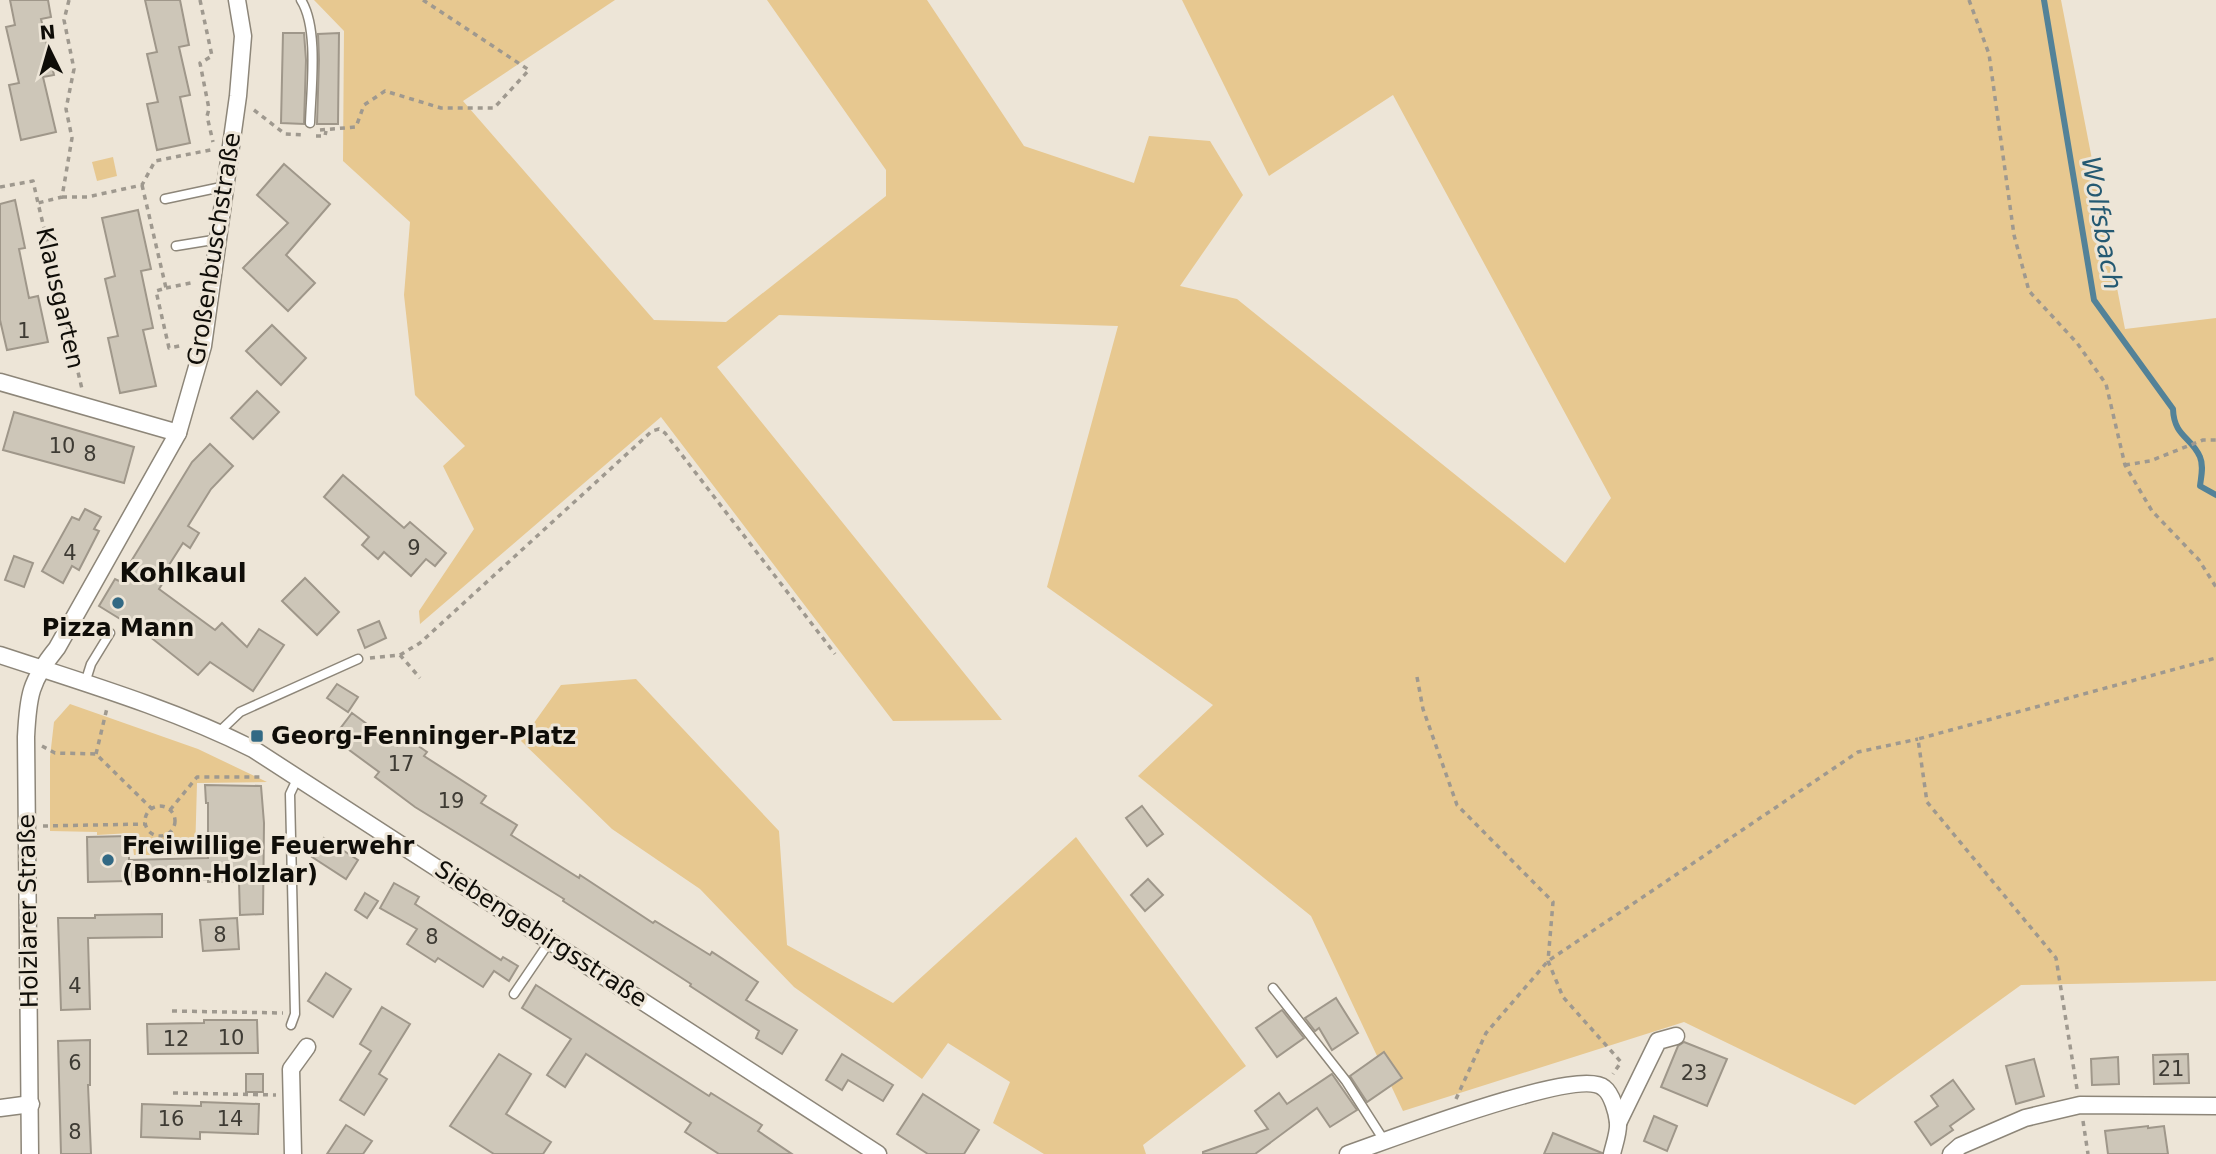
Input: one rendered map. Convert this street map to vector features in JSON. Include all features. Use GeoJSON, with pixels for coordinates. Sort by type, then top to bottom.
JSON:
{"type":"FeatureCollection","features":[{"type":"Feature","properties":{"kind":"street","name":"Großenbuschstraße"},"geometry":{"type":"LineString","coordinates":[[40,669],[57,648],[178,433],[205,340],[214,277],[226,186],[223,149],[238,96],[243,36],[237,0]]}},
{"type":"Feature","properties":{"kind":"street","name":"Klausgarten"},"geometry":{"type":"LineString","coordinates":[[0,382],[178,433]]}},
{"type":"Feature","properties":{"kind":"street","name":"Siebengebirgsstraße"},"geometry":{"type":"LineString","coordinates":[[0,655],[219,732],[253,749],[878,1154]]}},
{"type":"Feature","properties":{"kind":"street","name":"Holzlarer Straße"},"geometry":{"type":"LineString","coordinates":[[30,1154],[28,698],[40,669]]}},
{"type":"Feature","properties":{"kind":"street"},"geometry":{"type":"LineString","coordinates":[[1612,1154],[1618,1123],[1658,1041],[1676,1036]]}},
{"type":"Feature","properties":{"kind":"street"},"geometry":{"type":"LineString","coordinates":[[293,1154],[291,1069],[307,1047]]}},
{"type":"Feature","properties":{"kind":"street"},"geometry":{"type":"LineString","coordinates":[[1348,1154],[1545,1089],[1589,1082],[1604,1087],[1610,1096],[1618,1123]]}},
{"type":"Feature","properties":{"kind":"street"},"geometry":{"type":"LineString","coordinates":[[0,1108],[31,1104]]}},
{"type":"Feature","properties":{"kind":"street"},"geometry":{"type":"LineString","coordinates":[[1951,1154],[1960,1146],[2025,1118],[2080,1105],[2216,1106]]}},
{"type":"Feature","properties":{"kind":"lane"},"geometry":{"type":"LineString","coordinates":[[301,0],[307,8],[311,35],[310,123]]}},
{"type":"Feature","properties":{"kind":"lane"},"geometry":{"type":"LineString","coordinates":[[165,199],[226,186]]}},
{"type":"Feature","properties":{"kind":"lane"},"geometry":{"type":"LineString","coordinates":[[176,246],[219,239]]}},
{"type":"Feature","properties":{"kind":"lane"},"geometry":{"type":"LineString","coordinates":[[85,683],[91,664],[110,633]]}},
{"type":"Feature","properties":{"kind":"lane"},"geometry":{"type":"LineString","coordinates":[[219,732],[240,712],[358,659]]}},
{"type":"Feature","properties":{"kind":"lane"},"geometry":{"type":"LineString","coordinates":[[291,1025],[295,1014],[290,794],[298,777]]}},
{"type":"Feature","properties":{"kind":"lane"},"geometry":{"type":"LineString","coordinates":[[514,995],[550,941]]}},
{"type":"Feature","properties":{"kind":"lane"},"geometry":{"type":"LineString","coordinates":[[1273,988],[1346,1081],[1385,1142]]}},
{"type":"Feature","properties":{"kind":"path","name":"Klausgarten"},"geometry":{"type":"LineString","coordinates":[[69,0],[64,20],[74,69],[66,108],[72,138],[62,197],[38,203],[86,408]]}},
{"type":"Feature","properties":{"kind":"path"},"geometry":{"type":"LineString","coordinates":[[166,288],[142,185],[155,161],[223,149],[207,116],[209,108],[200,64],[212,56],[200,0]]}},
{"type":"Feature","properties":{"kind":"path"},"geometry":{"type":"LineString","coordinates":[[238,96],[270,125],[285,134],[325,136],[326,131],[356,127],[364,105],[385,90],[441,108],[494,108],[529,70],[424,0]]}},
{"type":"Feature","properties":{"kind":"path"},"geometry":{"type":"LineString","coordinates":[[1969,0],[1989,54],[2014,234],[2029,291],[2077,343],[2106,384],[2125,465],[2152,511],[2199,560],[2216,587]]}},
{"type":"Feature","properties":{"kind":"path"},"geometry":{"type":"LineString","coordinates":[[0,187],[33,181],[38,203]]}},
{"type":"Feature","properties":{"kind":"path"},"geometry":{"type":"LineString","coordinates":[[62,197],[87,197],[142,185]]}},
{"type":"Feature","properties":{"kind":"path"},"geometry":{"type":"LineString","coordinates":[[205,340],[169,348],[156,290],[214,277]]}},
{"type":"Feature","properties":{"kind":"path"},"geometry":{"type":"LineString","coordinates":[[358,659],[400,655],[420,643],[652,432],[659,429],[665,433],[835,654]]}},
{"type":"Feature","properties":{"kind":"path"},"geometry":{"type":"LineString","coordinates":[[2125,465],[2150,461],[2203,440],[2216,440]]}},
{"type":"Feature","properties":{"kind":"path"},"geometry":{"type":"LineString","coordinates":[[400,655],[420,678]]}},
{"type":"Feature","properties":{"kind":"path"},"geometry":{"type":"LineString","coordinates":[[1447,1120],[1486,1033],[1548,961],[1858,752],[1918,739],[2216,658]]}},
{"type":"Feature","properties":{"kind":"path"},"geometry":{"type":"LineString","coordinates":[[1417,677],[1423,709],[1457,804],[1553,902],[1548,961],[1563,997],[1621,1062],[1604,1087]]}},
{"type":"Feature","properties":{"kind":"path"},"geometry":{"type":"LineString","coordinates":[[96,706],[107,708],[96,754]]}},
{"type":"Feature","properties":{"kind":"path"},"geometry":{"type":"LineString","coordinates":[[1918,739],[1927,802],[2056,958],[2088,1154]]}},
{"type":"Feature","properties":{"kind":"path"},"geometry":{"type":"LineString","coordinates":[[40,745],[55,753],[96,754],[152,809]]}},
{"type":"Feature","properties":{"kind":"path"},"geometry":{"type":"LineString","coordinates":[[170,810],[197,777],[298,777]]}},
{"type":"Feature","properties":{"kind":"path"},"geometry":{"type":"LineString","coordinates":[[164,807],[170,810],[175,821],[169,834],[154,835],[147,828],[147,814],[152,809],[164,807]]}},
{"type":"Feature","properties":{"kind":"path"},"geometry":{"type":"LineString","coordinates":[[27,827],[145,824]]}},
{"type":"Feature","properties":{"kind":"path"},"geometry":{"type":"LineString","coordinates":[[172,1011],[295,1014]]}},
{"type":"Feature","properties":{"kind":"path"},"geometry":{"type":"LineString","coordinates":[[173,1093],[292,1095]]}},
{"type":"Feature","properties":{"kind":"shaded area"},"geometry":{"type":"Polygon","coordinates":[[[314,0],[615,0],[463,101],[654,320],[726,322],[886,196],[886,170],[767,0],[927,0],[1024,146],[1134,183],[1149,136],[1210,141],[1243,195],[1180,286],[1237,299],[1565,563],[1611,498],[1393,95],[1269,176],[1182,0],[2061,0],[2125,329],[2216,318],[2216,981],[2021,985],[1855,1105],[1684,1022],[1403,1111],[1311,916],[1138,776],[1213,705],[1047,587],[1118,326],[779,315],[717,367],[1002,720],[893,721],[661,417],[420,624],[419,611],[474,529],[443,466],[465,446],[415,395],[404,295],[410,222],[343,161],[344,31],[314,0]]]}},
{"type":"Feature","properties":{"kind":"shaded area"},"geometry":{"type":"Polygon","coordinates":[[[113,157],[117,176],[97,181],[92,162],[113,157]]]}},
{"type":"Feature","properties":{"kind":"shaded area"},"geometry":{"type":"Polygon","coordinates":[[[636,679],[779,831],[787,945],[893,1003],[1076,837],[1246,1066],[1143,1145],[1146,1154],[1044,1154],[993,1123],[1010,1082],[948,1043],[922,1079],[794,987],[700,889],[612,829],[521,741],[561,685],[636,679]]]}},
{"type":"Feature","properties":{"kind":"shaded area","name":"Georg-Fenninger-Platz"},"geometry":{"type":"Polygon","coordinates":[[[70,704],[198,749],[267,782],[197,783],[195,855],[134,855],[131,833],[97,835],[97,832],[50,831],[50,757],[54,722],[70,704]]]}},
{"type":"Feature","properties":{"kind":"building"},"geometry":{"type":"Polygon","coordinates":[[[10,0],[48,0],[51,17],[41,19],[54,75],[43,77],[56,132],[21,140],[9,85],[19,83],[6,27],[15,25],[10,0]]]}},
{"type":"Feature","properties":{"kind":"building"},"geometry":{"type":"Polygon","coordinates":[[[145,0],[180,0],[189,45],[179,47],[190,95],[180,97],[190,143],[157,150],[147,104],[158,102],[147,54],[157,52],[145,0]]]}},
{"type":"Feature","properties":{"kind":"building"},"geometry":{"type":"Polygon","coordinates":[[[283,33],[304,33],[304,124],[281,123],[283,33]]]}},
{"type":"Feature","properties":{"kind":"building"},"geometry":{"type":"Polygon","coordinates":[[[339,33],[338,124],[317,124],[318,34],[339,33]]]}},
{"type":"Feature","properties":{"kind":"building"},"geometry":{"type":"Polygon","coordinates":[[[284,164],[330,204],[286,255],[315,283],[288,311],[243,268],[288,223],[257,195],[284,164]]]}},
{"type":"Feature","properties":{"kind":"building"},"geometry":{"type":"Polygon","coordinates":[[[15,200],[25,248],[19,249],[29,298],[38,296],[48,342],[7,350],[0,320],[0,204],[15,200]]]}},
{"type":"Feature","properties":{"kind":"building"},"geometry":{"type":"Polygon","coordinates":[[[138,210],[151,269],[141,271],[153,328],[143,330],[156,386],[120,393],[108,338],[118,336],[105,279],[115,276],[102,218],[138,210]]]}},
{"type":"Feature","properties":{"kind":"building"},"geometry":{"type":"Polygon","coordinates":[[[272,325],[306,358],[281,385],[246,351],[272,325]]]}},
{"type":"Feature","properties":{"kind":"building"},"geometry":{"type":"Polygon","coordinates":[[[257,391],[279,412],[253,439],[231,418],[257,391]]]}},
{"type":"Feature","properties":{"kind":"building"},"geometry":{"type":"Polygon","coordinates":[[[14,412],[134,447],[124,483],[3,450],[14,412]]]}},
{"type":"Feature","properties":{"kind":"building"},"geometry":{"type":"Polygon","coordinates":[[[210,444],[233,466],[211,489],[188,526],[199,533],[190,548],[183,543],[162,576],[166,578],[159,589],[215,630],[222,623],[247,647],[259,629],[284,645],[253,691],[210,662],[198,675],[144,632],[99,606],[115,579],[119,581],[192,462],[210,444]]]}},
{"type":"Feature","properties":{"kind":"building"},"geometry":{"type":"Polygon","coordinates":[[[343,475],[404,528],[410,522],[446,553],[435,566],[426,559],[411,576],[384,552],[378,559],[362,545],[369,537],[324,497],[343,475]]]}},
{"type":"Feature","properties":{"kind":"building"},"geometry":{"type":"Polygon","coordinates":[[[85,509],[101,517],[94,529],[99,531],[79,570],[72,566],[63,583],[42,571],[72,517],[79,520],[85,509]]]}},
{"type":"Feature","properties":{"kind":"building"},"geometry":{"type":"Polygon","coordinates":[[[14,556],[33,563],[24,587],[5,580],[14,556]]]}},
{"type":"Feature","properties":{"kind":"building"},"geometry":{"type":"Polygon","coordinates":[[[305,578],[339,612],[317,635],[282,601],[305,578]]]}},
{"type":"Feature","properties":{"kind":"building"},"geometry":{"type":"Polygon","coordinates":[[[379,621],[386,638],[365,648],[358,630],[379,621]]]}},
{"type":"Feature","properties":{"kind":"building"},"geometry":{"type":"Polygon","coordinates":[[[337,684],[358,697],[348,712],[327,698],[337,684]]]}},
{"type":"Feature","properties":{"kind":"building"},"geometry":{"type":"Polygon","coordinates":[[[352,713],[397,746],[404,736],[427,752],[424,756],[486,796],[481,803],[517,825],[511,835],[579,878],[580,875],[653,923],[655,921],[710,955],[712,952],[758,982],[746,1000],[797,1030],[782,1054],[756,1038],[759,1031],[690,986],[691,984],[563,901],[564,899],[415,807],[375,777],[379,772],[333,738],[352,713]]]}},
{"type":"Feature","properties":{"kind":"building"},"geometry":{"type":"Polygon","coordinates":[[[205,785],[261,786],[264,823],[263,914],[240,915],[239,882],[208,882],[208,879],[88,882],[87,837],[129,836],[129,860],[208,858],[208,803],[205,785]]]}},
{"type":"Feature","properties":{"kind":"building"},"geometry":{"type":"Polygon","coordinates":[[[1142,806],[1163,834],[1147,846],[1126,818],[1142,806]]]}},
{"type":"Feature","properties":{"kind":"building"},"geometry":{"type":"Polygon","coordinates":[[[324,838],[358,860],[346,879],[312,857],[324,838]]]}},
{"type":"Feature","properties":{"kind":"building"},"geometry":{"type":"Polygon","coordinates":[[[1148,879],[1163,895],[1145,911],[1131,895],[1148,879]]]}},
{"type":"Feature","properties":{"kind":"building"},"geometry":{"type":"Polygon","coordinates":[[[394,883],[419,897],[415,904],[501,960],[503,957],[518,966],[509,981],[494,971],[483,987],[438,958],[435,962],[407,944],[417,929],[380,908],[394,883]]]}},
{"type":"Feature","properties":{"kind":"building"},"geometry":{"type":"Polygon","coordinates":[[[365,893],[378,901],[367,918],[355,910],[365,893]]]}},
{"type":"Feature","properties":{"kind":"building"},"geometry":{"type":"Polygon","coordinates":[[[162,914],[162,937],[88,938],[90,1009],[61,1010],[58,918],[162,914]]]}},
{"type":"Feature","properties":{"kind":"building"},"geometry":{"type":"Polygon","coordinates":[[[237,918],[239,949],[203,951],[200,920],[237,918]]]}},
{"type":"Feature","properties":{"kind":"building"},"geometry":{"type":"Polygon","coordinates":[[[326,973],[351,989],[333,1017],[308,1001],[326,973]]]}},
{"type":"Feature","properties":{"kind":"building"},"geometry":{"type":"Polygon","coordinates":[[[536,985],[709,1096],[711,1093],[762,1125],[758,1131],[792,1154],[719,1154],[685,1132],[691,1123],[586,1054],[565,1087],[547,1075],[571,1039],[522,1008],[536,985]]]}},
{"type":"Feature","properties":{"kind":"building"},"geometry":{"type":"Polygon","coordinates":[[[1336,998],[1358,1033],[1332,1050],[1319,1028],[1315,1031],[1305,1018],[1336,998]]]}},
{"type":"Feature","properties":{"kind":"building"},"geometry":{"type":"Polygon","coordinates":[[[382,1007],[410,1024],[379,1074],[387,1079],[364,1115],[340,1100],[371,1051],[360,1044],[382,1007]]]}},
{"type":"Feature","properties":{"kind":"building"},"geometry":{"type":"Polygon","coordinates":[[[1282,1010],[1304,1038],[1277,1057],[1256,1028],[1282,1010]]]}},
{"type":"Feature","properties":{"kind":"building"},"geometry":{"type":"Polygon","coordinates":[[[204,1020],[257,1020],[258,1053],[148,1054],[147,1024],[204,1023],[204,1020]]]}},
{"type":"Feature","properties":{"kind":"building"},"geometry":{"type":"Polygon","coordinates":[[[90,1040],[88,1085],[91,1154],[61,1154],[58,1041],[90,1040]]]}},
{"type":"Feature","properties":{"kind":"building"},"geometry":{"type":"Polygon","coordinates":[[[1684,1042],[1727,1059],[1707,1106],[1661,1087],[1678,1046],[1684,1042]]]}},
{"type":"Feature","properties":{"kind":"building"},"geometry":{"type":"Polygon","coordinates":[[[1384,1052],[1402,1078],[1367,1102],[1350,1076],[1384,1052]]]}},
{"type":"Feature","properties":{"kind":"building"},"geometry":{"type":"Polygon","coordinates":[[[499,1054],[531,1074],[506,1114],[551,1142],[543,1154],[494,1154],[450,1126],[499,1054]]]}},
{"type":"Feature","properties":{"kind":"building"},"geometry":{"type":"Polygon","coordinates":[[[842,1054],[893,1085],[883,1101],[848,1080],[842,1090],[826,1080],[842,1054]]]}},
{"type":"Feature","properties":{"kind":"building"},"geometry":{"type":"Polygon","coordinates":[[[2188,1054],[2189,1083],[2154,1084],[2153,1055],[2188,1054]]]}},
{"type":"Feature","properties":{"kind":"building"},"geometry":{"type":"Polygon","coordinates":[[[2118,1057],[2119,1084],[2092,1085],[2091,1059],[2118,1057]]]}},
{"type":"Feature","properties":{"kind":"building"},"geometry":{"type":"Polygon","coordinates":[[[2034,1059],[2044,1096],[2016,1104],[2006,1066],[2034,1059]]]}},
{"type":"Feature","properties":{"kind":"building"},"geometry":{"type":"Polygon","coordinates":[[[246,1074],[263,1074],[263,1092],[246,1092],[246,1074]]]}},
{"type":"Feature","properties":{"kind":"building"},"geometry":{"type":"Polygon","coordinates":[[[1332,1074],[1357,1110],[1330,1127],[1317,1108],[1255,1154],[1203,1154],[1268,1129],[1255,1111],[1279,1093],[1287,1104],[1332,1074]]]}},
{"type":"Feature","properties":{"kind":"building"},"geometry":{"type":"Polygon","coordinates":[[[1953,1080],[1974,1109],[1950,1126],[1953,1130],[1931,1145],[1915,1122],[1938,1106],[1931,1096],[1953,1080]]]}},
{"type":"Feature","properties":{"kind":"building"},"geometry":{"type":"Polygon","coordinates":[[[923,1094],[979,1130],[964,1154],[928,1154],[897,1134],[923,1094]]]}},
{"type":"Feature","properties":{"kind":"building"},"geometry":{"type":"Polygon","coordinates":[[[201,1102],[259,1104],[258,1134],[200,1132],[200,1139],[141,1137],[142,1104],[201,1106],[201,1102]]]}},
{"type":"Feature","properties":{"kind":"building"},"geometry":{"type":"Polygon","coordinates":[[[1654,1116],[1677,1126],[1667,1151],[1644,1141],[1654,1116]]]}},
{"type":"Feature","properties":{"kind":"building"},"geometry":{"type":"Polygon","coordinates":[[[346,1125],[372,1141],[363,1154],[327,1154],[346,1125]]]}},
{"type":"Feature","properties":{"kind":"building"},"geometry":{"type":"Polygon","coordinates":[[[2164,1126],[2168,1154],[2108,1154],[2105,1131],[2164,1126]]]}},
{"type":"Feature","properties":{"kind":"building"},"geometry":{"type":"Polygon","coordinates":[[[1553,1133],[1602,1153],[1602,1154],[1544,1154],[1553,1133]]]}},
{"type":"Feature","properties":{"kind":"waterway","name":"Wolfsbach"},"geometry":{"type":"LineString","coordinates":[[2044,0],[2094,300],[2173,409],[2177,426],[2200,457],[2200,486],[2216,495]]}},
{"type":"Feature","properties":{"kind":"place","name":"Pizza Mann"},"geometry":{"type":"Point","coordinates":[118,603]}},
{"type":"Feature","properties":{"kind":"place","name":"Georg-Fenninger-Platz"},"geometry":{"type":"Point","coordinates":[257,736]}},
{"type":"Feature","properties":{"kind":"place","name":"Freiwillige Feuerwehr (Bonn-Holzlar)"},"geometry":{"type":"Point","coordinates":[108,860]}},
{"type":"Feature","properties":{"kind":"district","name":"Kohlkaul"},"geometry":{"type":"Point","coordinates":[183,573]}}]}
